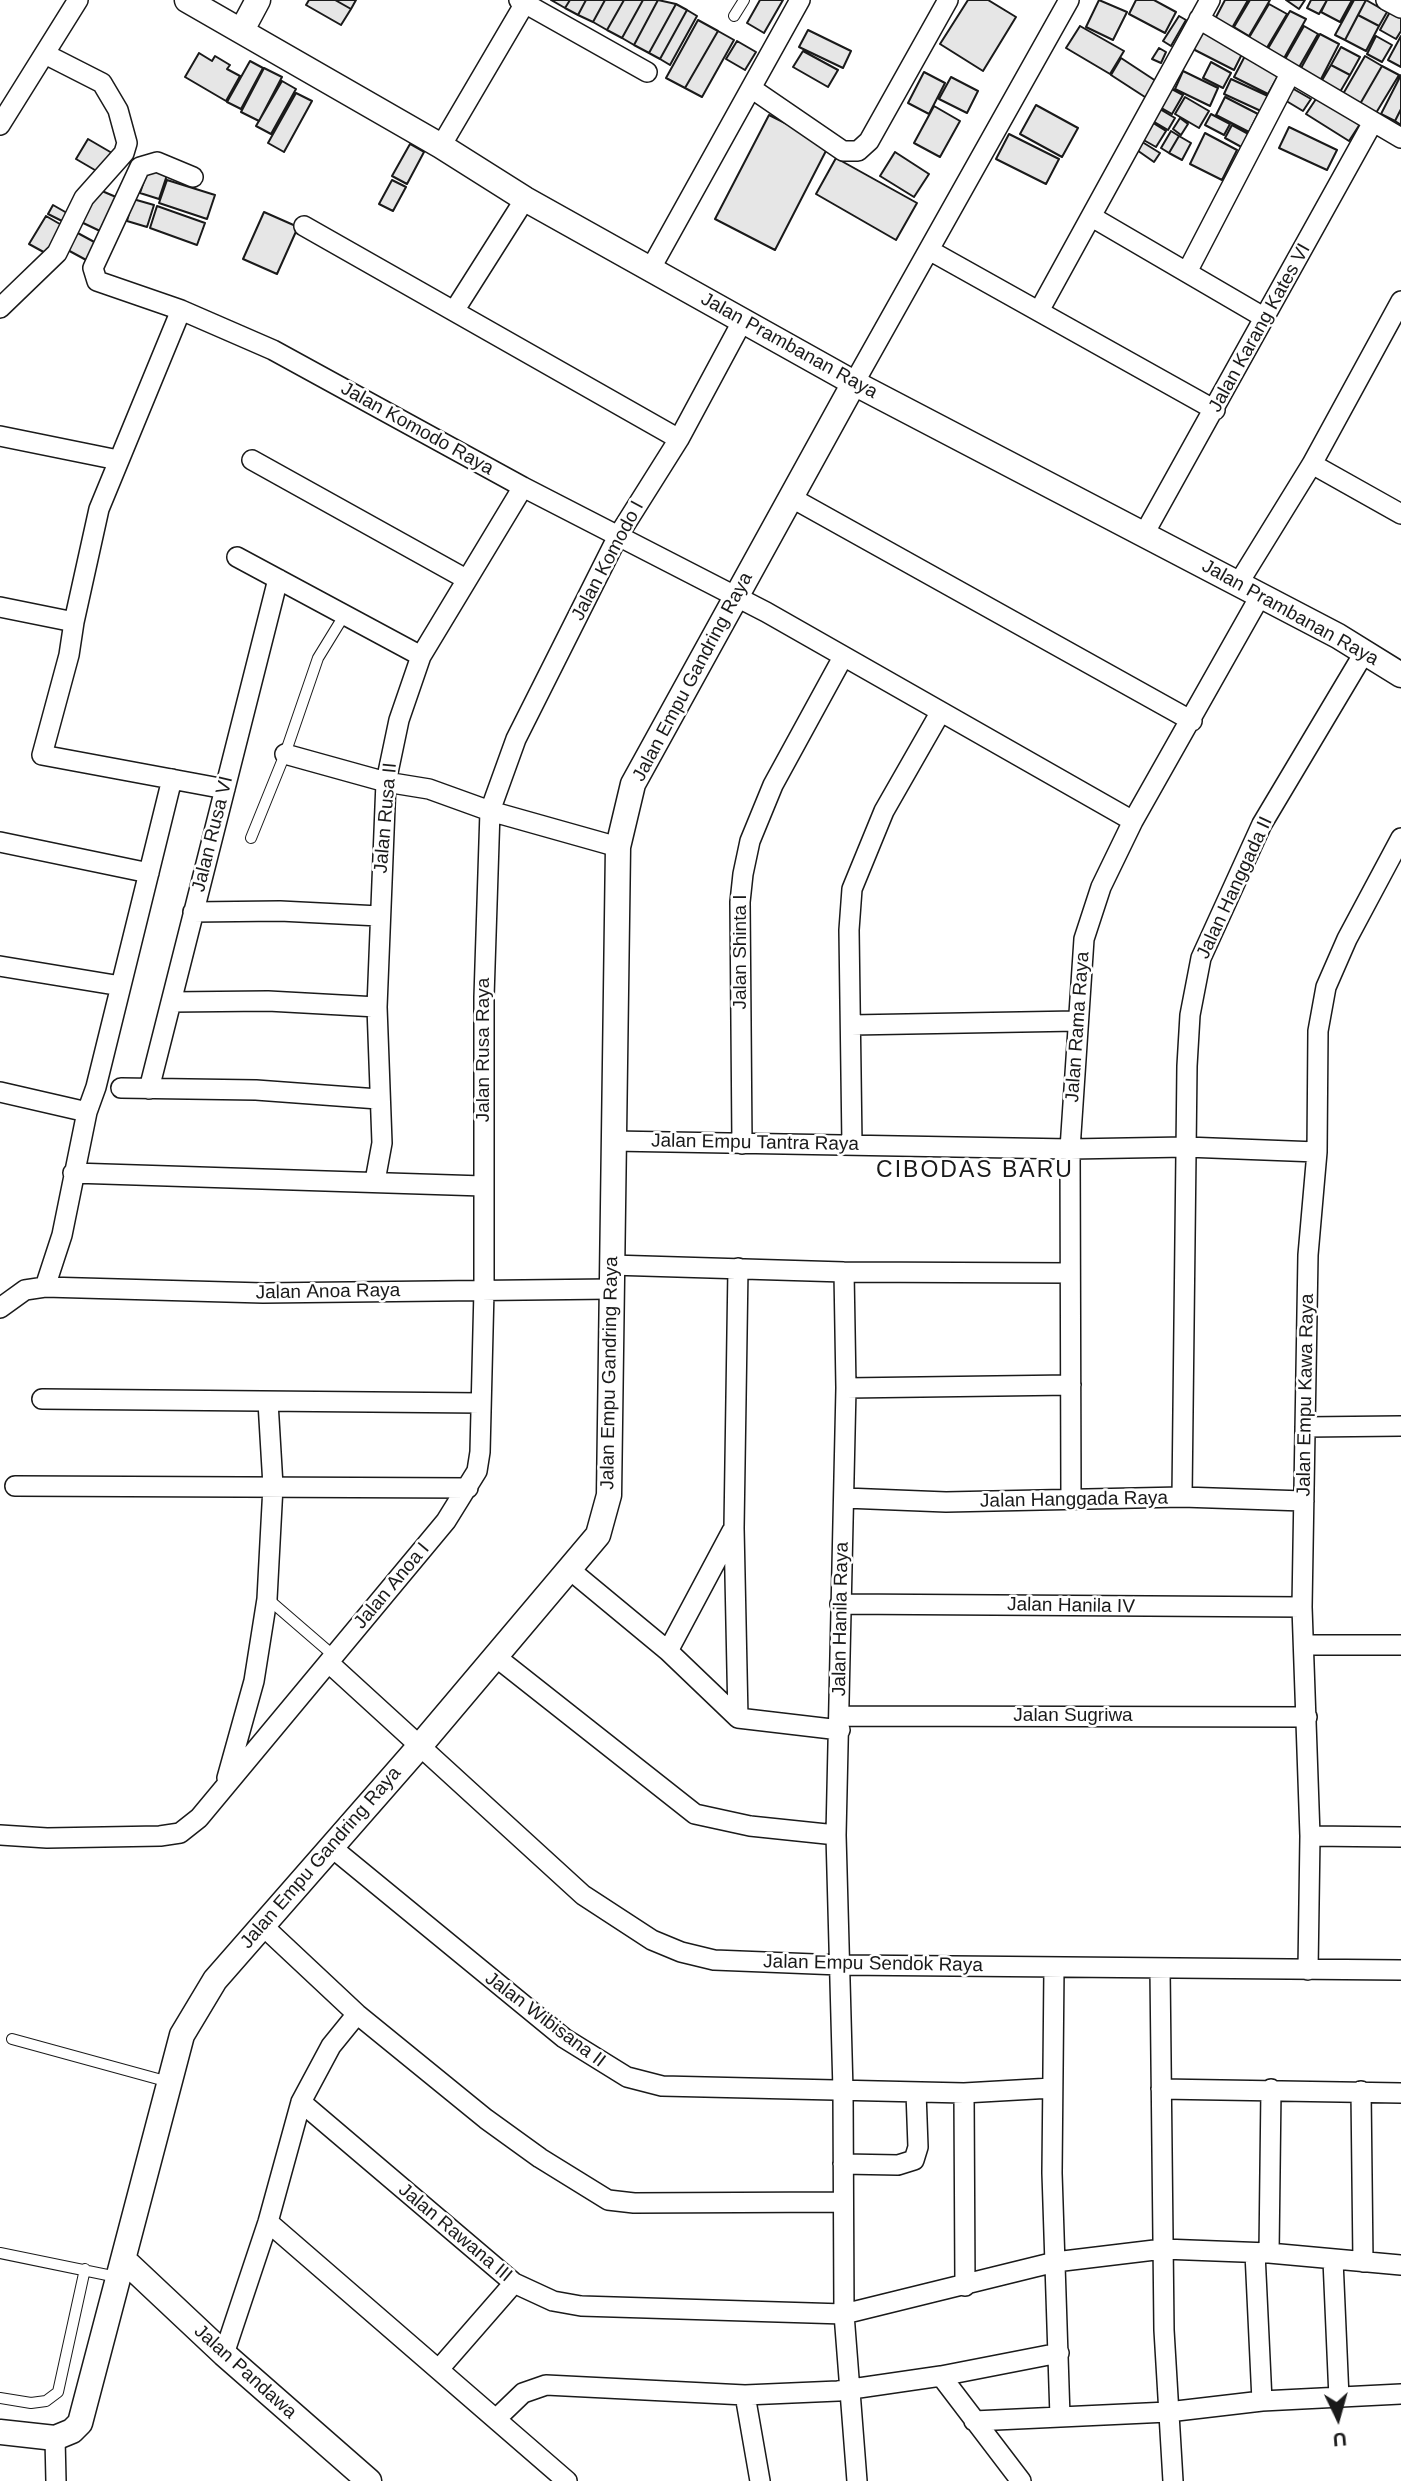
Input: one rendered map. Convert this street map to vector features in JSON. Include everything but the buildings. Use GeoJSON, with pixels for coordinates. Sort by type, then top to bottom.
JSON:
{"type":"FeatureCollection","features":[{"type":"Feature","properties":{"kind":"street"},"geometry":{"type":"LineString","coordinates":[[0,125],[78,0]]}},
{"type":"Feature","properties":{"kind":"street","name":"Jalan Prambanan Raya"},"geometry":{"type":"LineString","coordinates":[[187,0],[441,146],[526,199],[854,383],[1338,636],[1401,675]]}},
{"type":"Feature","properties":{"kind":"street"},"geometry":{"type":"LineString","coordinates":[[242,30],[258,0]]}},
{"type":"Feature","properties":{"kind":"street"},"geometry":{"type":"LineString","coordinates":[[651,268],[800,0]]}},
{"type":"Feature","properties":{"kind":"street"},"geometry":{"type":"LineString","coordinates":[[751,88],[843,151],[858,151],[869,141],[948,0]]}},
{"type":"Feature","properties":{"kind":"street"},"geometry":{"type":"LineString","coordinates":[[854,383],[1067,0]]}},
{"type":"Feature","properties":{"kind":"street"},"geometry":{"type":"LineString","coordinates":[[1039,311],[1210,0]]}},
{"type":"Feature","properties":{"kind":"street"},"geometry":{"type":"LineString","coordinates":[[1386,0],[1401,8]]}},
{"type":"Feature","properties":{"kind":"street"},"geometry":{"type":"LineString","coordinates":[[441,146],[522,2],[647,72]]}},
{"type":"Feature","properties":{"kind":"street"},"geometry":{"type":"LineString","coordinates":[[1199,19],[1401,138]]}},
{"type":"Feature","properties":{"kind":"street"},"geometry":{"type":"LineString","coordinates":[[0,308],[57,253],[84,198],[124,153],[127,143],[118,110],[102,83],[44,54]]}},
{"type":"Feature","properties":{"kind":"street"},"geometry":{"type":"LineString","coordinates":[[1186,272],[1290,74]]}},
{"type":"Feature","properties":{"kind":"street","name":"Jalan Karang Kates VI"},"geometry":{"type":"LineString","coordinates":[[1144,534],[1373,122]]}},
{"type":"Feature","properties":{"kind":"street","name":"Jalan Komodo Raya"},"geometry":{"type":"LineString","coordinates":[[193,177],[157,162],[140,167],[96,262],[94,277],[101,284],[181,310],[274,350],[523,487],[736,596],[1133,821]]}},
{"type":"Feature","properties":{"kind":"street"},"geometry":{"type":"LineString","coordinates":[[454,311],[526,199]]}},
{"type":"Feature","properties":{"kind":"street"},"geometry":{"type":"LineString","coordinates":[[1092,217],[1265,318]]}},
{"type":"Feature","properties":{"kind":"street"},"geometry":{"type":"LineString","coordinates":[[304,226],[679,439]]}},
{"type":"Feature","properties":{"kind":"street"},"geometry":{"type":"LineString","coordinates":[[929,250],[1215,410]]}},
{"type":"Feature","properties":{"kind":"street"},"geometry":{"type":"LineString","coordinates":[[1238,584],[1312,464],[1401,301]]}},
{"type":"Feature","properties":{"kind":"street"},"geometry":{"type":"LineString","coordinates":[[181,310],[99,509],[86,556],[69,655],[42,755],[225,789]]}},
{"type":"Feature","properties":{"kind":"street","name":"Jalan Komodo I"},"geometry":{"type":"LineString","coordinates":[[490,811],[516,739],[618,536],[679,439],[743,320]]}},
{"type":"Feature","properties":{"kind":"street","name":"Jalan Empu Gandring Raya"},"geometry":{"type":"LineString","coordinates":[[55,2438],[72,2431],[80,2423],[182,2035],[198,2006],[215,1980],[419,1747],[598,1535],[609,1495],[618,847],[633,785],[854,383]]}},
{"type":"Feature","properties":{"kind":"street"},"geometry":{"type":"LineString","coordinates":[[0,436],[118,460]]}},
{"type":"Feature","properties":{"kind":"street"},"geometry":{"type":"LineString","coordinates":[[253,460],[466,579]]}},
{"type":"Feature","properties":{"kind":"street"},"geometry":{"type":"LineString","coordinates":[[1312,464],[1401,514]]}},
{"type":"Feature","properties":{"kind":"street","name":"Jalan Rusa II"},"geometry":{"type":"LineString","coordinates":[[375,1181],[382,1143],[378,1099],[379,916],[386,782],[399,720],[421,656],[523,487]]}},
{"type":"Feature","properties":{"kind":"street"},"geometry":{"type":"LineString","coordinates":[[792,498],[1192,721]]}},
{"type":"Feature","properties":{"kind":"street"},"geometry":{"type":"LineString","coordinates":[[237,557],[421,656]]}},
{"type":"Feature","properties":{"kind":"street","name":"Jalan Rusa VI"},"geometry":{"type":"LineString","coordinates":[[149,1089],[278,579]]}},
{"type":"Feature","properties":{"kind":"street","name":"Jalan Rama Raya"},"geometry":{"type":"LineString","coordinates":[[1071,1500],[1070,1149],[1084,939],[1101,887],[1133,821],[1192,721],[1259,597]]}},
{"type":"Feature","properties":{"kind":"street"},"geometry":{"type":"LineString","coordinates":[[0,607],[74,622]]}},
{"type":"Feature","properties":{"kind":"street","name":"Jalan Hanggada II"},"geometry":{"type":"LineString","coordinates":[[1182,1497],[1190,1015],[1201,958],[1262,824],[1364,653]]}},
{"type":"Feature","properties":{"kind":"street","name":"Jalan Shinta I"},"geometry":{"type":"LineString","coordinates":[[742,1144],[740,902],[743,874],[750,841],[773,785],[843,657]]}},
{"type":"Feature","properties":{"kind":"street"},"geometry":{"type":"LineString","coordinates":[[852,1145],[852,889],[884,811],[940,713]]}},
{"type":"Feature","properties":{"kind":"street"},"geometry":{"type":"LineString","coordinates":[[285,754],[386,782],[429,789],[490,811],[618,847]]}},
{"type":"Feature","properties":{"kind":"street"},"geometry":{"type":"LineString","coordinates":[[0,1308],[25,1290],[46,1287],[62,1234],[86,1112],[121,986],[172,779]]}},
{"type":"Feature","properties":{"kind":"street","name":"Jalan Rusa Raya"},"geometry":{"type":"LineString","coordinates":[[484,1290],[483,1186],[490,811]]}},
{"type":"Feature","properties":{"kind":"street","name":"Jalan Empu Kawa Raya"},"geometry":{"type":"LineString","coordinates":[[1308,1970],[1310,1836],[1302,1607],[1308,1255],[1317,1152],[1318,1031],[1326,987],[1347,939],[1400,840]]}},
{"type":"Feature","properties":{"kind":"street"},"geometry":{"type":"LineString","coordinates":[[0,842],[149,873]]}},
{"type":"Feature","properties":{"kind":"street"},"geometry":{"type":"LineString","coordinates":[[193,912],[280,911],[379,916]]}},
{"type":"Feature","properties":{"kind":"street"},"geometry":{"type":"LineString","coordinates":[[0,967],[121,986]]}},
{"type":"Feature","properties":{"kind":"street"},"geometry":{"type":"LineString","coordinates":[[171,1002],[268,1001],[377,1007]]}},
{"type":"Feature","properties":{"kind":"street"},"geometry":{"type":"LineString","coordinates":[[851,1025],[1077,1021]]}},
{"type":"Feature","properties":{"kind":"street"},"geometry":{"type":"LineString","coordinates":[[121,1088],[256,1090],[378,1099]]}},
{"type":"Feature","properties":{"kind":"street"},"geometry":{"type":"LineString","coordinates":[[0,1092],[86,1112]]}},
{"type":"Feature","properties":{"kind":"street","name":"Jalan Empu Tantra Raya"},"geometry":{"type":"LineString","coordinates":[[613,1141],[1070,1149],[1186,1147],[1317,1152]]}},
{"type":"Feature","properties":{"kind":"street"},"geometry":{"type":"LineString","coordinates":[[73,1173],[483,1186]]}},
{"type":"Feature","properties":{"kind":"street"},"geometry":{"type":"LineString","coordinates":[[738,1268],[734,1528],[738,1718]]}},
{"type":"Feature","properties":{"kind":"street","name":"Jalan Anoa Raya"},"geometry":{"type":"LineString","coordinates":[[46,1287],[263,1293],[484,1290],[738,1268],[844,1272],[1070,1273]]}},
{"type":"Feature","properties":{"kind":"street","name":"Jalan Hanila Raya"},"geometry":{"type":"LineString","coordinates":[[844,1272],[845,1498],[840,1604],[836,1835],[843,2091],[844,2314],[857,2481]]}},
{"type":"Feature","properties":{"kind":"street","name":"Jalan Anoa I"},"geometry":{"type":"LineString","coordinates":[[0,1835],[92,1838],[180,1833],[199,1818],[446,1521],[468,1488],[477,1471],[480,1452],[484,1290]]}},
{"type":"Feature","properties":{"kind":"street"},"geometry":{"type":"LineString","coordinates":[[846,1388],[1071,1385]]}},
{"type":"Feature","properties":{"kind":"street"},"geometry":{"type":"LineString","coordinates":[[42,1399],[481,1403]]}},
{"type":"Feature","properties":{"kind":"street"},"geometry":{"type":"LineString","coordinates":[[226,1785],[254,1681],[267,1599],[273,1486],[268,1402]]}},
{"type":"Feature","properties":{"kind":"street"},"geometry":{"type":"LineString","coordinates":[[1305,1427],[1401,1426]]}},
{"type":"Feature","properties":{"kind":"street"},"geometry":{"type":"LineString","coordinates":[[15,1486],[468,1488]]}},
{"type":"Feature","properties":{"kind":"street","name":"Jalan Hanggada Raya"},"geometry":{"type":"LineString","coordinates":[[845,1498],[946,1502],[1182,1497],[1304,1500]]}},
{"type":"Feature","properties":{"kind":"street"},"geometry":{"type":"LineString","coordinates":[[668,1651],[734,1528]]}},
{"type":"Feature","properties":{"kind":"street"},"geometry":{"type":"LineString","coordinates":[[569,1569],[668,1651],[738,1718]]}},
{"type":"Feature","properties":{"kind":"street","name":"Jalan Hanila IV"},"geometry":{"type":"LineString","coordinates":[[840,1604],[1302,1607]]}},
{"type":"Feature","properties":{"kind":"street"},"geometry":{"type":"LineString","coordinates":[[1304,1645],[1401,1645]]}},
{"type":"Feature","properties":{"kind":"street"},"geometry":{"type":"LineString","coordinates":[[496,1657],[677,1803],[695,1814],[750,1826],[836,1835]]}},
{"type":"Feature","properties":{"kind":"street","name":"Jalan Empu Sendok Raya"},"geometry":{"type":"LineString","coordinates":[[331,1659],[419,1747],[583,1895],[652,1940],[714,1960],[840,1965],[1401,1970]]}},
{"type":"Feature","properties":{"kind":"street","name":"Jalan Sugriwa"},"geometry":{"type":"LineString","coordinates":[[738,1718],[839,1723],[1307,1717]]}},
{"type":"Feature","properties":{"kind":"street"},"geometry":{"type":"LineString","coordinates":[[1310,1836],[1401,1837]]}},
{"type":"Feature","properties":{"kind":"street","name":"Jalan Wibisana II"},"geometry":{"type":"LineString","coordinates":[[330,1846],[564,2038],[627,2077],[663,2086],[843,2091],[964,2093],[1052,2088]]}},
{"type":"Feature","properties":{"kind":"street"},"geometry":{"type":"LineString","coordinates":[[262,1925],[357,2014],[486,2119],[608,2200],[634,2203],[842,2202]]}},
{"type":"Feature","properties":{"kind":"street"},"geometry":{"type":"LineString","coordinates":[[1054,1968],[1052,2088],[1060,2417]]}},
{"type":"Feature","properties":{"kind":"street"},"geometry":{"type":"LineString","coordinates":[[1160,1969],[1163,2249],[1173,2481]]}},
{"type":"Feature","properties":{"kind":"street"},"geometry":{"type":"LineString","coordinates":[[224,2354],[268,2222],[301,2102],[331,2046],[357,2014]]}},
{"type":"Feature","properties":{"kind":"street"},"geometry":{"type":"LineString","coordinates":[[1161,2089],[1401,2093]]}},
{"type":"Feature","properties":{"kind":"street"},"geometry":{"type":"LineString","coordinates":[[1262,2401],[1262,2253],[1271,2089]]}},
{"type":"Feature","properties":{"kind":"street"},"geometry":{"type":"LineString","coordinates":[[1362,2091],[1363,2262]]}},
{"type":"Feature","properties":{"kind":"street"},"geometry":{"type":"LineString","coordinates":[[843,2164],[898,2165],[914,2160],[918,2147],[916,2092]]}},
{"type":"Feature","properties":{"kind":"street"},"geometry":{"type":"LineString","coordinates":[[964,2093],[965,2286]]}},
{"type":"Feature","properties":{"kind":"street","name":"Jalan Rawana III"},"geometry":{"type":"LineString","coordinates":[[301,2102],[514,2283],[553,2301],[581,2306],[844,2314],[1055,2262],[1163,2249],[1262,2253],[1401,2264]]}},
{"type":"Feature","properties":{"kind":"street"},"geometry":{"type":"LineString","coordinates":[[268,2222],[567,2481]]}},
{"type":"Feature","properties":{"kind":"street"},"geometry":{"type":"LineString","coordinates":[[1333,2260],[1339,2398]]}},
{"type":"Feature","properties":{"kind":"street","name":"Jalan Pandawa"},"geometry":{"type":"LineString","coordinates":[[120,2269],[224,2354],[369,2481]]}},
{"type":"Feature","properties":{"kind":"street"},"geometry":{"type":"LineString","coordinates":[[439,2369],[514,2283]]}},
{"type":"Feature","properties":{"kind":"street"},"geometry":{"type":"LineString","coordinates":[[496,2419],[523,2393],[547,2385],[745,2395],[848,2390],[941,2376],[1059,2353]]}},
{"type":"Feature","properties":{"kind":"street"},"geometry":{"type":"LineString","coordinates":[[941,2376],[1021,2481]]}},
{"type":"Feature","properties":{"kind":"street"},"geometry":{"type":"LineString","coordinates":[[974,2421],[1168,2412],[1262,2401],[1401,2394]]}},
{"type":"Feature","properties":{"kind":"street"},"geometry":{"type":"LineString","coordinates":[[745,2395],[760,2481]]}},
{"type":"Feature","properties":{"kind":"street"},"geometry":{"type":"LineString","coordinates":[[0,2432],[55,2438],[55,2481]]}},
{"type":"Feature","properties":{"kind":"lane"},"geometry":{"type":"LineString","coordinates":[[734,16],[744,0]]}},
{"type":"Feature","properties":{"kind":"lane"},"geometry":{"type":"LineString","coordinates":[[251,838],[285,754],[318,658],[345,614]]}},
{"type":"Feature","properties":{"kind":"lane"},"geometry":{"type":"LineString","coordinates":[[267,1599],[331,1659]]}},
{"type":"Feature","properties":{"kind":"lane"},"geometry":{"type":"LineString","coordinates":[[12,2039],[169,2082]]}},
{"type":"Feature","properties":{"kind":"lane"},"geometry":{"type":"LineString","coordinates":[[0,2253],[85,2269],[120,2269]]}},
{"type":"Feature","properties":{"kind":"lane"},"geometry":{"type":"LineString","coordinates":[[0,2398],[31,2403],[46,2401],[58,2392],[85,2269]]}},
{"type":"Feature","properties":{"kind":"district","name":"CIBODAS BARU"},"geometry":{"type":"Point","coordinates":[975,1171]}}]}
